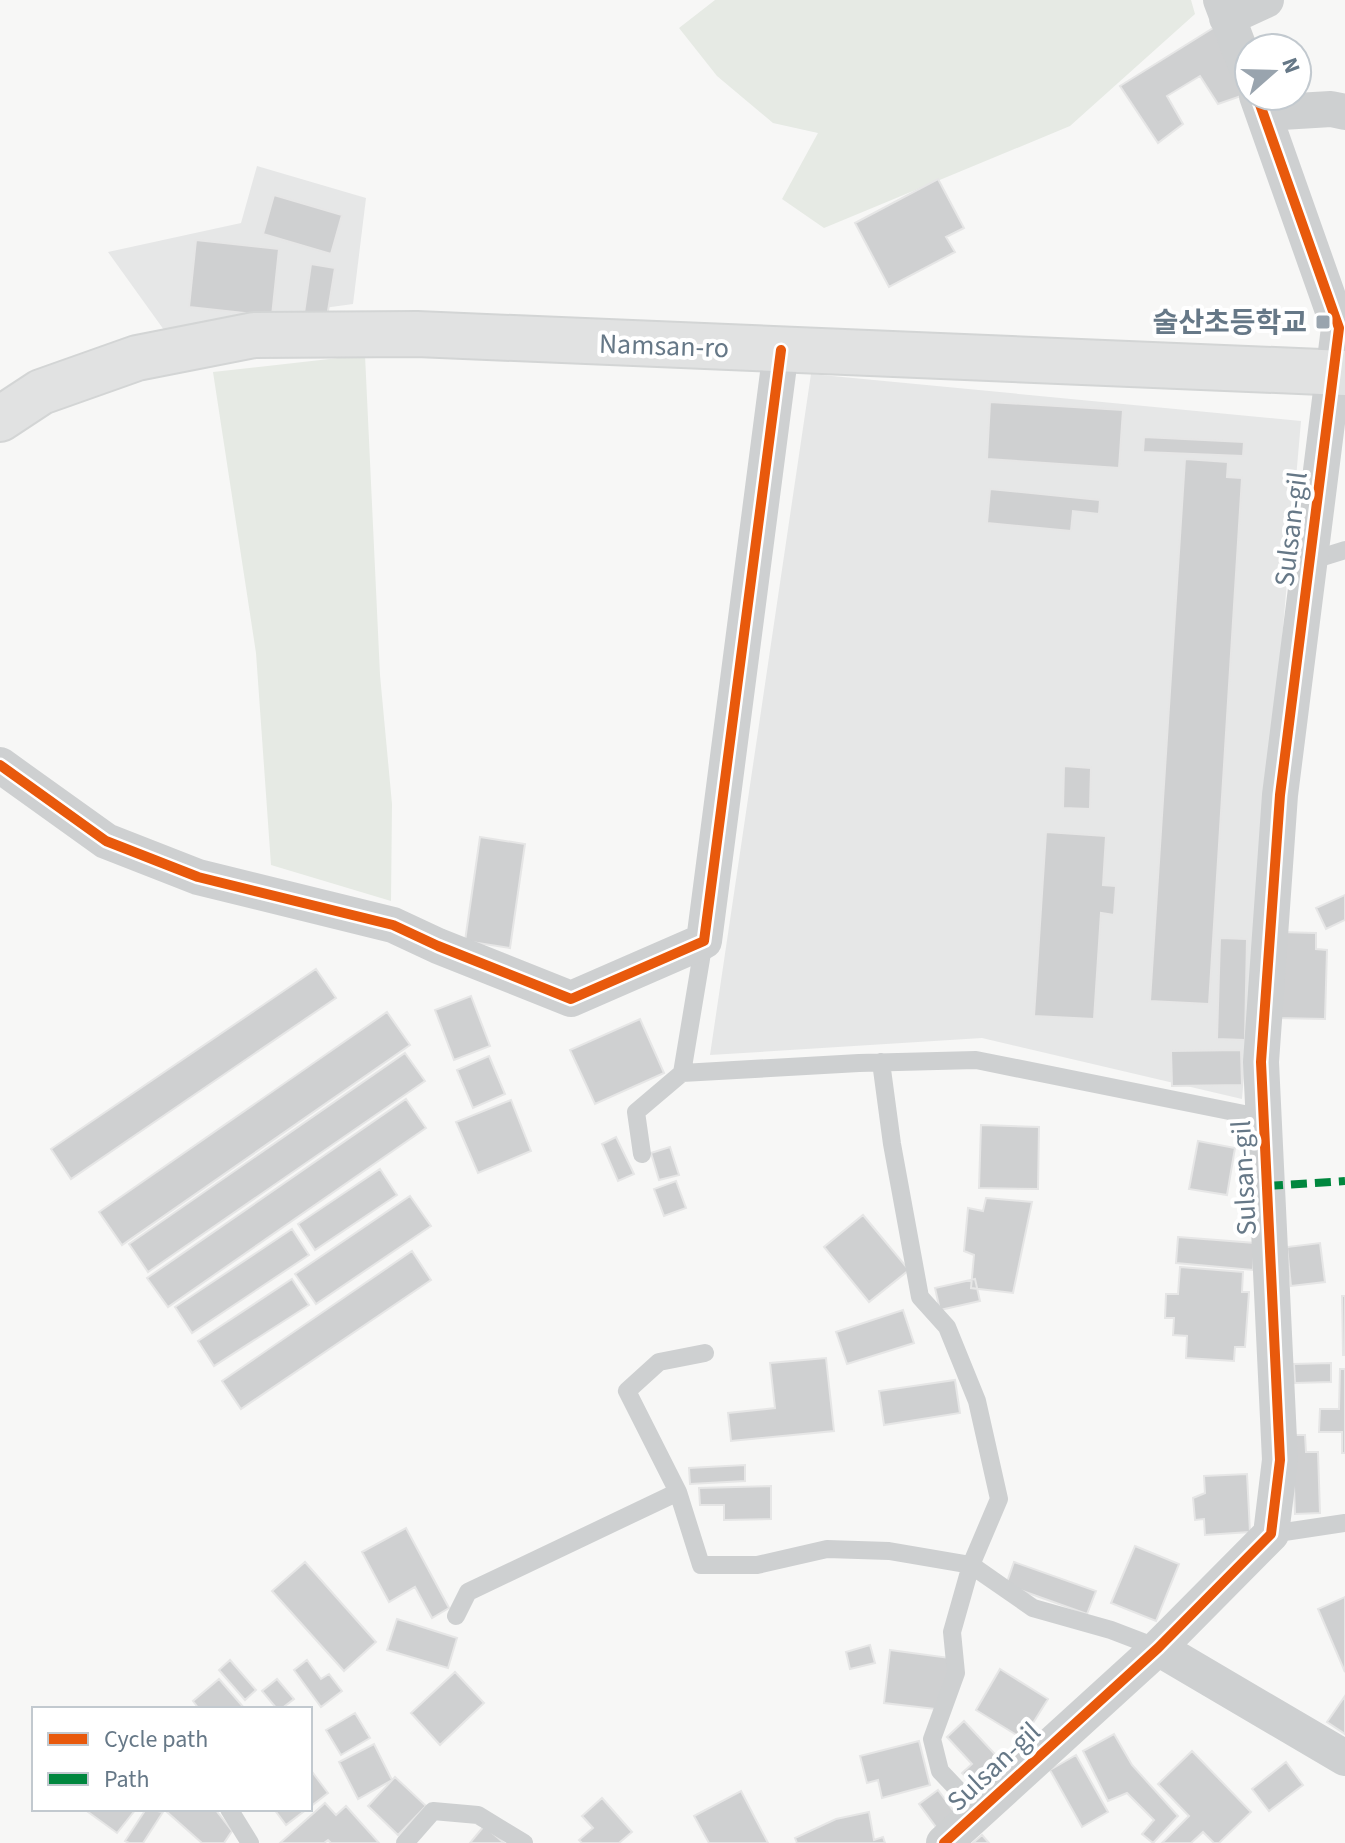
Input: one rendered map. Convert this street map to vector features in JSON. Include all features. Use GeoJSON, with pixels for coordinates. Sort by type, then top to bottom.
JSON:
{"type":"FeatureCollection","features":[{"type":"Feature","properties":{"kind":"street"},"geometry":{"type":"LineString","coordinates":[[1233,32],[1224,9],[1266,0]]}},
{"type":"Feature","properties":{"kind":"street"},"geometry":{"type":"LineString","coordinates":[[1313,108],[1345,112]]}},
{"type":"Feature","properties":{"kind":"street","name":"Sulsan-gil"},"geometry":{"type":"LineString","coordinates":[[944,1843],[1158,1648],[1271,1534],[1280,1460],[1261,1062],[1280,795],[1310,561],[1340,373],[1339,328],[1263,112]]}},
{"type":"Feature","properties":{"kind":"street","name":"Namsan-ro"},"geometry":{"type":"LineString","coordinates":[[0,419],[41,392],[137,358],[254,335],[417,334],[1340,373]]}},
{"type":"Feature","properties":{"kind":"street"},"geometry":{"type":"LineString","coordinates":[[0,765],[106,841],[198,877],[393,925],[571,999],[704,941],[781,350]]}},
{"type":"Feature","properties":{"kind":"street"},"geometry":{"type":"LineString","coordinates":[[1158,1648],[1345,1758]]}},
{"type":"Feature","properties":{"kind":"lane"},"geometry":{"type":"LineString","coordinates":[[1310,561],[1345,550]]}},
{"type":"Feature","properties":{"kind":"lane"},"geometry":{"type":"LineString","coordinates":[[682,1073],[704,941]]}},
{"type":"Feature","properties":{"kind":"lane"},"geometry":{"type":"LineString","coordinates":[[642,1154],[636,1112],[682,1073],[976,1060],[1264,1118]]}},
{"type":"Feature","properties":{"kind":"lane"},"geometry":{"type":"LineString","coordinates":[[881,1062],[892,1144],[920,1297],[947,1327],[977,1401],[999,1499],[971,1565],[952,1632],[956,1673],[932,1739],[940,1771],[979,1812]]}},
{"type":"Feature","properties":{"kind":"lane"},"geometry":{"type":"LineString","coordinates":[[705,1353],[659,1362],[627,1391],[678,1492],[701,1565],[757,1565],[827,1549],[889,1551],[971,1565],[1033,1608],[1111,1630],[1158,1648]]}},
{"type":"Feature","properties":{"kind":"lane"},"geometry":{"type":"LineString","coordinates":[[456,1616],[468,1592],[678,1492]]}},
{"type":"Feature","properties":{"kind":"lane"},"geometry":{"type":"LineString","coordinates":[[1271,1534],[1345,1523]]}},
{"type":"Feature","properties":{"kind":"lane"},"geometry":{"type":"LineString","coordinates":[[230,1811],[250,1843]]}},
{"type":"Feature","properties":{"kind":"lane"},"geometry":{"type":"LineString","coordinates":[[405,1843],[433,1811],[478,1815],[524,1843]]}},
{"type":"Feature","properties":{"kind":"shaded area"},"geometry":{"type":"Polygon","coordinates":[[[715,0],[1191,0],[1195,14],[1070,126],[824,228],[782,199],[818,133],[773,123],[717,76],[679,28],[715,0]]]}},
{"type":"Feature","properties":{"kind":"shaded area"},"geometry":{"type":"Polygon","coordinates":[[[257,166],[366,198],[353,304],[164,330],[108,252],[241,223],[257,166]]]}},
{"type":"Feature","properties":{"kind":"shaded area"},"geometry":{"type":"Polygon","coordinates":[[[365,355],[380,675],[392,804],[391,901],[271,865],[256,653],[213,372],[365,355]]]}},
{"type":"Feature","properties":{"kind":"shaded area"},"geometry":{"type":"Polygon","coordinates":[[[811,374],[1301,421],[1242,1099],[982,1038],[710,1055],[811,374]]]}},
{"type":"Feature","properties":{"kind":"building"},"geometry":{"type":"Polygon","coordinates":[[[1218,25],[1233,65],[1233,99],[1218,104],[1200,76],[1167,96],[1183,124],[1158,143],[1120,86],[1218,25]]]}},
{"type":"Feature","properties":{"kind":"building"},"geometry":{"type":"Polygon","coordinates":[[[938,179],[964,228],[946,237],[955,252],[889,287],[855,223],[938,179]]]}},
{"type":"Feature","properties":{"kind":"building"},"geometry":{"type":"Polygon","coordinates":[[[274,195],[342,215],[331,254],[263,234],[274,195]]]}},
{"type":"Feature","properties":{"kind":"building"},"geometry":{"type":"Polygon","coordinates":[[[196,240],[279,249],[272,316],[189,307],[196,240]]]}},
{"type":"Feature","properties":{"kind":"building"},"geometry":{"type":"Polygon","coordinates":[[[311,264],[335,268],[327,317],[304,313],[311,264]]]}},
{"type":"Feature","properties":{"kind":"building"},"geometry":{"type":"Polygon","coordinates":[[[990,402],[1123,410],[1119,468],[987,459],[990,402]]]}},
{"type":"Feature","properties":{"kind":"building"},"geometry":{"type":"Polygon","coordinates":[[[1144,437],[1244,442],[1243,456],[1143,452],[1144,437]]]}},
{"type":"Feature","properties":{"kind":"building"},"geometry":{"type":"Polygon","coordinates":[[[1185,459],[1228,462],[1227,477],[1242,478],[1209,1004],[1150,1001],[1185,459]]]}},
{"type":"Feature","properties":{"kind":"building"},"geometry":{"type":"Polygon","coordinates":[[[990,489],[1100,500],[1099,514],[1073,511],[1071,531],[987,523],[990,489]]]}},
{"type":"Feature","properties":{"kind":"building"},"geometry":{"type":"Polygon","coordinates":[[[1064,766],[1091,768],[1090,809],[1063,808],[1064,766]]]}},
{"type":"Feature","properties":{"kind":"building"},"geometry":{"type":"Polygon","coordinates":[[[1046,832],[1106,836],[1103,885],[1116,886],[1114,915],[1101,913],[1094,1019],[1034,1016],[1046,832]]]}},
{"type":"Feature","properties":{"kind":"building"},"geometry":{"type":"Polygon","coordinates":[[[480,837],[525,844],[510,948],[465,941],[480,837]]]}},
{"type":"Feature","properties":{"kind":"building"},"geometry":{"type":"Polygon","coordinates":[[[1345,895],[1345,920],[1326,929],[1316,908],[1345,895]]]}},
{"type":"Feature","properties":{"kind":"building"},"geometry":{"type":"Polygon","coordinates":[[[1280,932],[1316,933],[1316,949],[1327,950],[1325,1019],[1277,1018],[1280,932]]]}},
{"type":"Feature","properties":{"kind":"building"},"geometry":{"type":"Polygon","coordinates":[[[1220,938],[1247,939],[1245,1040],[1217,1039],[1220,938]]]}},
{"type":"Feature","properties":{"kind":"building"},"geometry":{"type":"Polygon","coordinates":[[[316,969],[336,998],[71,1179],[51,1149],[316,969]]]}},
{"type":"Feature","properties":{"kind":"building"},"geometry":{"type":"Polygon","coordinates":[[[471,996],[490,1046],[454,1060],[435,1010],[471,996]]]}},
{"type":"Feature","properties":{"kind":"building"},"geometry":{"type":"Polygon","coordinates":[[[387,1012],[410,1045],[122,1245],[99,1212],[387,1012]]]}},
{"type":"Feature","properties":{"kind":"building"},"geometry":{"type":"Polygon","coordinates":[[[640,1019],[664,1073],[595,1104],[570,1050],[640,1019]]]}},
{"type":"Feature","properties":{"kind":"building"},"geometry":{"type":"Polygon","coordinates":[[[1241,1050],[1242,1085],[1172,1086],[1171,1051],[1241,1050]]]}},
{"type":"Feature","properties":{"kind":"building"},"geometry":{"type":"Polygon","coordinates":[[[405,1053],[425,1081],[148,1272],[129,1244],[405,1053]]]}},
{"type":"Feature","properties":{"kind":"building"},"geometry":{"type":"Polygon","coordinates":[[[489,1056],[505,1094],[473,1108],[457,1070],[489,1056]]]}},
{"type":"Feature","properties":{"kind":"building"},"geometry":{"type":"Polygon","coordinates":[[[406,1099],[426,1128],[168,1307],[147,1278],[406,1099]]]}},
{"type":"Feature","properties":{"kind":"building"},"geometry":{"type":"Polygon","coordinates":[[[511,1100],[531,1151],[478,1173],[456,1122],[511,1100]]]}},
{"type":"Feature","properties":{"kind":"building"},"geometry":{"type":"Polygon","coordinates":[[[981,1125],[1039,1127],[1038,1189],[979,1188],[981,1125]]]}},
{"type":"Feature","properties":{"kind":"building"},"geometry":{"type":"Polygon","coordinates":[[[616,1137],[634,1174],[618,1181],[602,1144],[616,1137]]]}},
{"type":"Feature","properties":{"kind":"building"},"geometry":{"type":"Polygon","coordinates":[[[1198,1141],[1235,1148],[1227,1195],[1189,1189],[1198,1141]]]}},
{"type":"Feature","properties":{"kind":"building"},"geometry":{"type":"Polygon","coordinates":[[[670,1147],[679,1175],[659,1180],[651,1153],[670,1147]]]}},
{"type":"Feature","properties":{"kind":"building"},"geometry":{"type":"Polygon","coordinates":[[[380,1169],[397,1195],[315,1250],[298,1224],[380,1169]]]}},
{"type":"Feature","properties":{"kind":"building"},"geometry":{"type":"Polygon","coordinates":[[[676,1181],[686,1208],[664,1216],[654,1189],[676,1181]]]}},
{"type":"Feature","properties":{"kind":"building"},"geometry":{"type":"Polygon","coordinates":[[[410,1196],[431,1226],[316,1304],[295,1274],[410,1196]]]}},
{"type":"Feature","properties":{"kind":"building"},"geometry":{"type":"Polygon","coordinates":[[[986,1198],[1032,1202],[1013,1293],[971,1288],[974,1255],[964,1251],[968,1208],[983,1211],[986,1198]]]}},
{"type":"Feature","properties":{"kind":"building"},"geometry":{"type":"Polygon","coordinates":[[[863,1215],[909,1270],[869,1302],[824,1247],[863,1215]]]}},
{"type":"Feature","properties":{"kind":"building"},"geometry":{"type":"Polygon","coordinates":[[[292,1229],[309,1255],[192,1333],[175,1307],[292,1229]]]}},
{"type":"Feature","properties":{"kind":"building"},"geometry":{"type":"Polygon","coordinates":[[[1178,1237],[1255,1243],[1253,1270],[1176,1263],[1178,1237]]]}},
{"type":"Feature","properties":{"kind":"building"},"geometry":{"type":"Polygon","coordinates":[[[1320,1243],[1325,1282],[1291,1286],[1287,1247],[1320,1243]]]}},
{"type":"Feature","properties":{"kind":"building"},"geometry":{"type":"Polygon","coordinates":[[[412,1251],[431,1280],[241,1409],[222,1381],[412,1251]]]}},
{"type":"Feature","properties":{"kind":"building"},"geometry":{"type":"Polygon","coordinates":[[[1180,1267],[1243,1272],[1242,1292],[1249,1292],[1245,1347],[1235,1347],[1234,1361],[1186,1358],[1187,1336],[1173,1335],[1174,1318],[1165,1318],[1166,1294],[1178,1294],[1180,1267]]]}},
{"type":"Feature","properties":{"kind":"building"},"geometry":{"type":"Polygon","coordinates":[[[292,1279],[309,1305],[214,1366],[198,1341],[292,1279]]]}},
{"type":"Feature","properties":{"kind":"building"},"geometry":{"type":"Polygon","coordinates":[[[975,1279],[980,1301],[940,1310],[935,1288],[975,1279]]]}},
{"type":"Feature","properties":{"kind":"building"},"geometry":{"type":"Polygon","coordinates":[[[1342,1296],[1345,1296],[1345,1355],[1343,1355],[1342,1296]]]}},
{"type":"Feature","properties":{"kind":"building"},"geometry":{"type":"Polygon","coordinates":[[[903,1310],[914,1343],[847,1364],[836,1332],[903,1310]]]}},
{"type":"Feature","properties":{"kind":"building"},"geometry":{"type":"Polygon","coordinates":[[[826,1358],[834,1431],[731,1441],[728,1413],[775,1408],[770,1363],[826,1358]]]}},
{"type":"Feature","properties":{"kind":"building"},"geometry":{"type":"Polygon","coordinates":[[[1331,1363],[1331,1382],[1295,1383],[1294,1364],[1331,1363]]]}},
{"type":"Feature","properties":{"kind":"building"},"geometry":{"type":"Polygon","coordinates":[[[1340,1369],[1345,1369],[1345,1453],[1342,1453],[1342,1432],[1319,1432],[1320,1409],[1339,1409],[1340,1369]]]}},
{"type":"Feature","properties":{"kind":"building"},"geometry":{"type":"Polygon","coordinates":[[[955,1380],[960,1413],[884,1425],[879,1391],[955,1380]]]}},
{"type":"Feature","properties":{"kind":"building"},"geometry":{"type":"Polygon","coordinates":[[[1292,1435],[1305,1435],[1306,1452],[1318,1452],[1320,1513],[1295,1514],[1292,1435]]]}},
{"type":"Feature","properties":{"kind":"building"},"geometry":{"type":"Polygon","coordinates":[[[745,1465],[745,1481],[690,1484],[689,1468],[745,1465]]]}},
{"type":"Feature","properties":{"kind":"building"},"geometry":{"type":"Polygon","coordinates":[[[1247,1474],[1250,1532],[1205,1535],[1204,1519],[1195,1520],[1193,1498],[1205,1493],[1204,1476],[1247,1474]]]}},
{"type":"Feature","properties":{"kind":"building"},"geometry":{"type":"Polygon","coordinates":[[[771,1486],[771,1519],[724,1520],[724,1505],[700,1505],[699,1488],[771,1486]]]}},
{"type":"Feature","properties":{"kind":"building"},"geometry":{"type":"Polygon","coordinates":[[[406,1528],[449,1608],[432,1618],[415,1587],[389,1602],[362,1552],[406,1528]]]}},
{"type":"Feature","properties":{"kind":"building"},"geometry":{"type":"Polygon","coordinates":[[[1135,1546],[1179,1564],[1156,1621],[1111,1603],[1135,1546]]]}},
{"type":"Feature","properties":{"kind":"building"},"geometry":{"type":"Polygon","coordinates":[[[305,1562],[376,1642],[344,1671],[272,1591],[305,1562]]]}},
{"type":"Feature","properties":{"kind":"building"},"geometry":{"type":"Polygon","coordinates":[[[1014,1562],[1096,1591],[1087,1614],[1006,1585],[1014,1562]]]}},
{"type":"Feature","properties":{"kind":"building"},"geometry":{"type":"Polygon","coordinates":[[[1345,1597],[1345,1672],[1318,1609],[1345,1597]]]}},
{"type":"Feature","properties":{"kind":"building"},"geometry":{"type":"Polygon","coordinates":[[[397,1619],[457,1638],[448,1668],[387,1650],[397,1619]]]}},
{"type":"Feature","properties":{"kind":"building"},"geometry":{"type":"Polygon","coordinates":[[[870,1645],[875,1663],[850,1669],[846,1652],[870,1645]]]}},
{"type":"Feature","properties":{"kind":"building"},"geometry":{"type":"Polygon","coordinates":[[[890,1650],[950,1658],[944,1710],[884,1703],[890,1650]]]}},
{"type":"Feature","properties":{"kind":"building"},"geometry":{"type":"Polygon","coordinates":[[[230,1660],[256,1690],[245,1700],[219,1670],[230,1660]]]}},
{"type":"Feature","properties":{"kind":"building"},"geometry":{"type":"Polygon","coordinates":[[[307,1660],[321,1679],[329,1674],[342,1691],[321,1707],[294,1670],[307,1660]]]}},
{"type":"Feature","properties":{"kind":"building"},"geometry":{"type":"Polygon","coordinates":[[[1000,1669],[1048,1699],[1023,1739],[976,1710],[1000,1669]]]}},
{"type":"Feature","properties":{"kind":"building"},"geometry":{"type":"Polygon","coordinates":[[[455,1672],[484,1703],[440,1745],[411,1713],[455,1672]]]}},
{"type":"Feature","properties":{"kind":"building"},"geometry":{"type":"Polygon","coordinates":[[[219,1679],[243,1707],[198,1707],[193,1701],[219,1679]]]}},
{"type":"Feature","properties":{"kind":"building"},"geometry":{"type":"Polygon","coordinates":[[[277,1679],[294,1699],[284,1707],[275,1707],[262,1691],[277,1679]]]}},
{"type":"Feature","properties":{"kind":"building"},"geometry":{"type":"Polygon","coordinates":[[[1345,1696],[1345,1734],[1327,1722],[1345,1696]]]}},
{"type":"Feature","properties":{"kind":"building"},"geometry":{"type":"Polygon","coordinates":[[[355,1713],[370,1738],[341,1755],[326,1730],[355,1713]]]}},
{"type":"Feature","properties":{"kind":"building"},"geometry":{"type":"Polygon","coordinates":[[[964,1721],[1004,1764],[977,1789],[962,1773],[972,1764],[947,1737],[964,1721]]]}},
{"type":"Feature","properties":{"kind":"building"},"geometry":{"type":"Polygon","coordinates":[[[1114,1734],[1132,1765],[1178,1816],[1153,1843],[1142,1834],[1154,1820],[1127,1793],[1108,1801],[1083,1751],[1114,1734]]]}},
{"type":"Feature","properties":{"kind":"building"},"geometry":{"type":"Polygon","coordinates":[[[919,1741],[930,1785],[882,1798],[878,1780],[867,1783],[860,1756],[919,1741]]]}},
{"type":"Feature","properties":{"kind":"building"},"geometry":{"type":"Polygon","coordinates":[[[374,1744],[392,1780],[358,1799],[339,1762],[374,1744]]]}},
{"type":"Feature","properties":{"kind":"building"},"geometry":{"type":"Polygon","coordinates":[[[1192,1751],[1251,1812],[1219,1843],[1214,1843],[1203,1832],[1191,1843],[1162,1843],[1189,1816],[1158,1784],[1192,1751]]]}},
{"type":"Feature","properties":{"kind":"building"},"geometry":{"type":"Polygon","coordinates":[[[1076,1755],[1108,1812],[1082,1827],[1050,1770],[1076,1755]]]}},
{"type":"Feature","properties":{"kind":"building"},"geometry":{"type":"Polygon","coordinates":[[[1286,1762],[1303,1785],[1269,1811],[1252,1789],[1286,1762]]]}},
{"type":"Feature","properties":{"kind":"building"},"geometry":{"type":"Polygon","coordinates":[[[312,1772],[328,1793],[312,1805],[312,1772]]]}},
{"type":"Feature","properties":{"kind":"building"},"geometry":{"type":"Polygon","coordinates":[[[395,1777],[426,1806],[398,1835],[368,1806],[395,1777]]]}},
{"type":"Feature","properties":{"kind":"building"},"geometry":{"type":"Polygon","coordinates":[[[938,1790],[958,1817],[939,1831],[919,1804],[938,1790]]]}},
{"type":"Feature","properties":{"kind":"building"},"geometry":{"type":"Polygon","coordinates":[[[741,1791],[768,1843],[709,1843],[694,1816],[741,1791]]]}},
{"type":"Feature","properties":{"kind":"building"},"geometry":{"type":"Polygon","coordinates":[[[602,1798],[632,1832],[619,1843],[582,1843],[579,1840],[593,1828],[582,1816],[602,1798]]]}},
{"type":"Feature","properties":{"kind":"building"},"geometry":{"type":"Polygon","coordinates":[[[325,1803],[336,1815],[346,1806],[379,1843],[331,1843],[328,1840],[324,1843],[280,1843],[325,1803]]]}},
{"type":"Feature","properties":{"kind":"building"},"geometry":{"type":"Polygon","coordinates":[[[87,1811],[134,1811],[117,1833],[87,1811]]]}},
{"type":"Feature","properties":{"kind":"building"},"geometry":{"type":"Polygon","coordinates":[[[145,1811],[163,1812],[143,1843],[125,1841],[145,1811]]]}},
{"type":"Feature","properties":{"kind":"building"},"geometry":{"type":"Polygon","coordinates":[[[217,1811],[232,1831],[224,1843],[202,1843],[167,1812],[217,1811]]]}},
{"type":"Feature","properties":{"kind":"building"},"geometry":{"type":"Polygon","coordinates":[[[276,1811],[304,1811],[286,1825],[276,1811]]]}},
{"type":"Feature","properties":{"kind":"building"},"geometry":{"type":"Polygon","coordinates":[[[869,1812],[874,1840],[883,1837],[885,1843],[797,1843],[795,1838],[836,1819],[869,1812]]]}},
{"type":"Feature","properties":{"kind":"building"},"geometry":{"type":"Polygon","coordinates":[[[484,1826],[504,1843],[470,1843],[484,1826]]]}},
{"type":"Feature","properties":{"kind":"building"},"geometry":{"type":"Polygon","coordinates":[[[982,1835],[989,1843],[973,1843],[982,1835]]]}},
{"type":"Feature","properties":{"kind":"marked path"},"geometry":{"type":"LineString","coordinates":[[1267,1186],[1345,1181]]}},
{"type":"Feature","properties":{"kind":"cycle path"},"geometry":{"type":"LineString","coordinates":[[944,1843],[1158,1648],[1271,1534],[1280,1460],[1261,1062],[1280,795],[1339,328],[1263,112]]}},
{"type":"Feature","properties":{"kind":"cycle path"},"geometry":{"type":"LineString","coordinates":[[0,765],[106,841],[198,877],[393,925],[571,999],[704,941],[781,350]]}},
{"type":"Feature","properties":{"kind":"place","name":"술산초등학교"},"geometry":{"type":"Point","coordinates":[1323,322]}}]}
